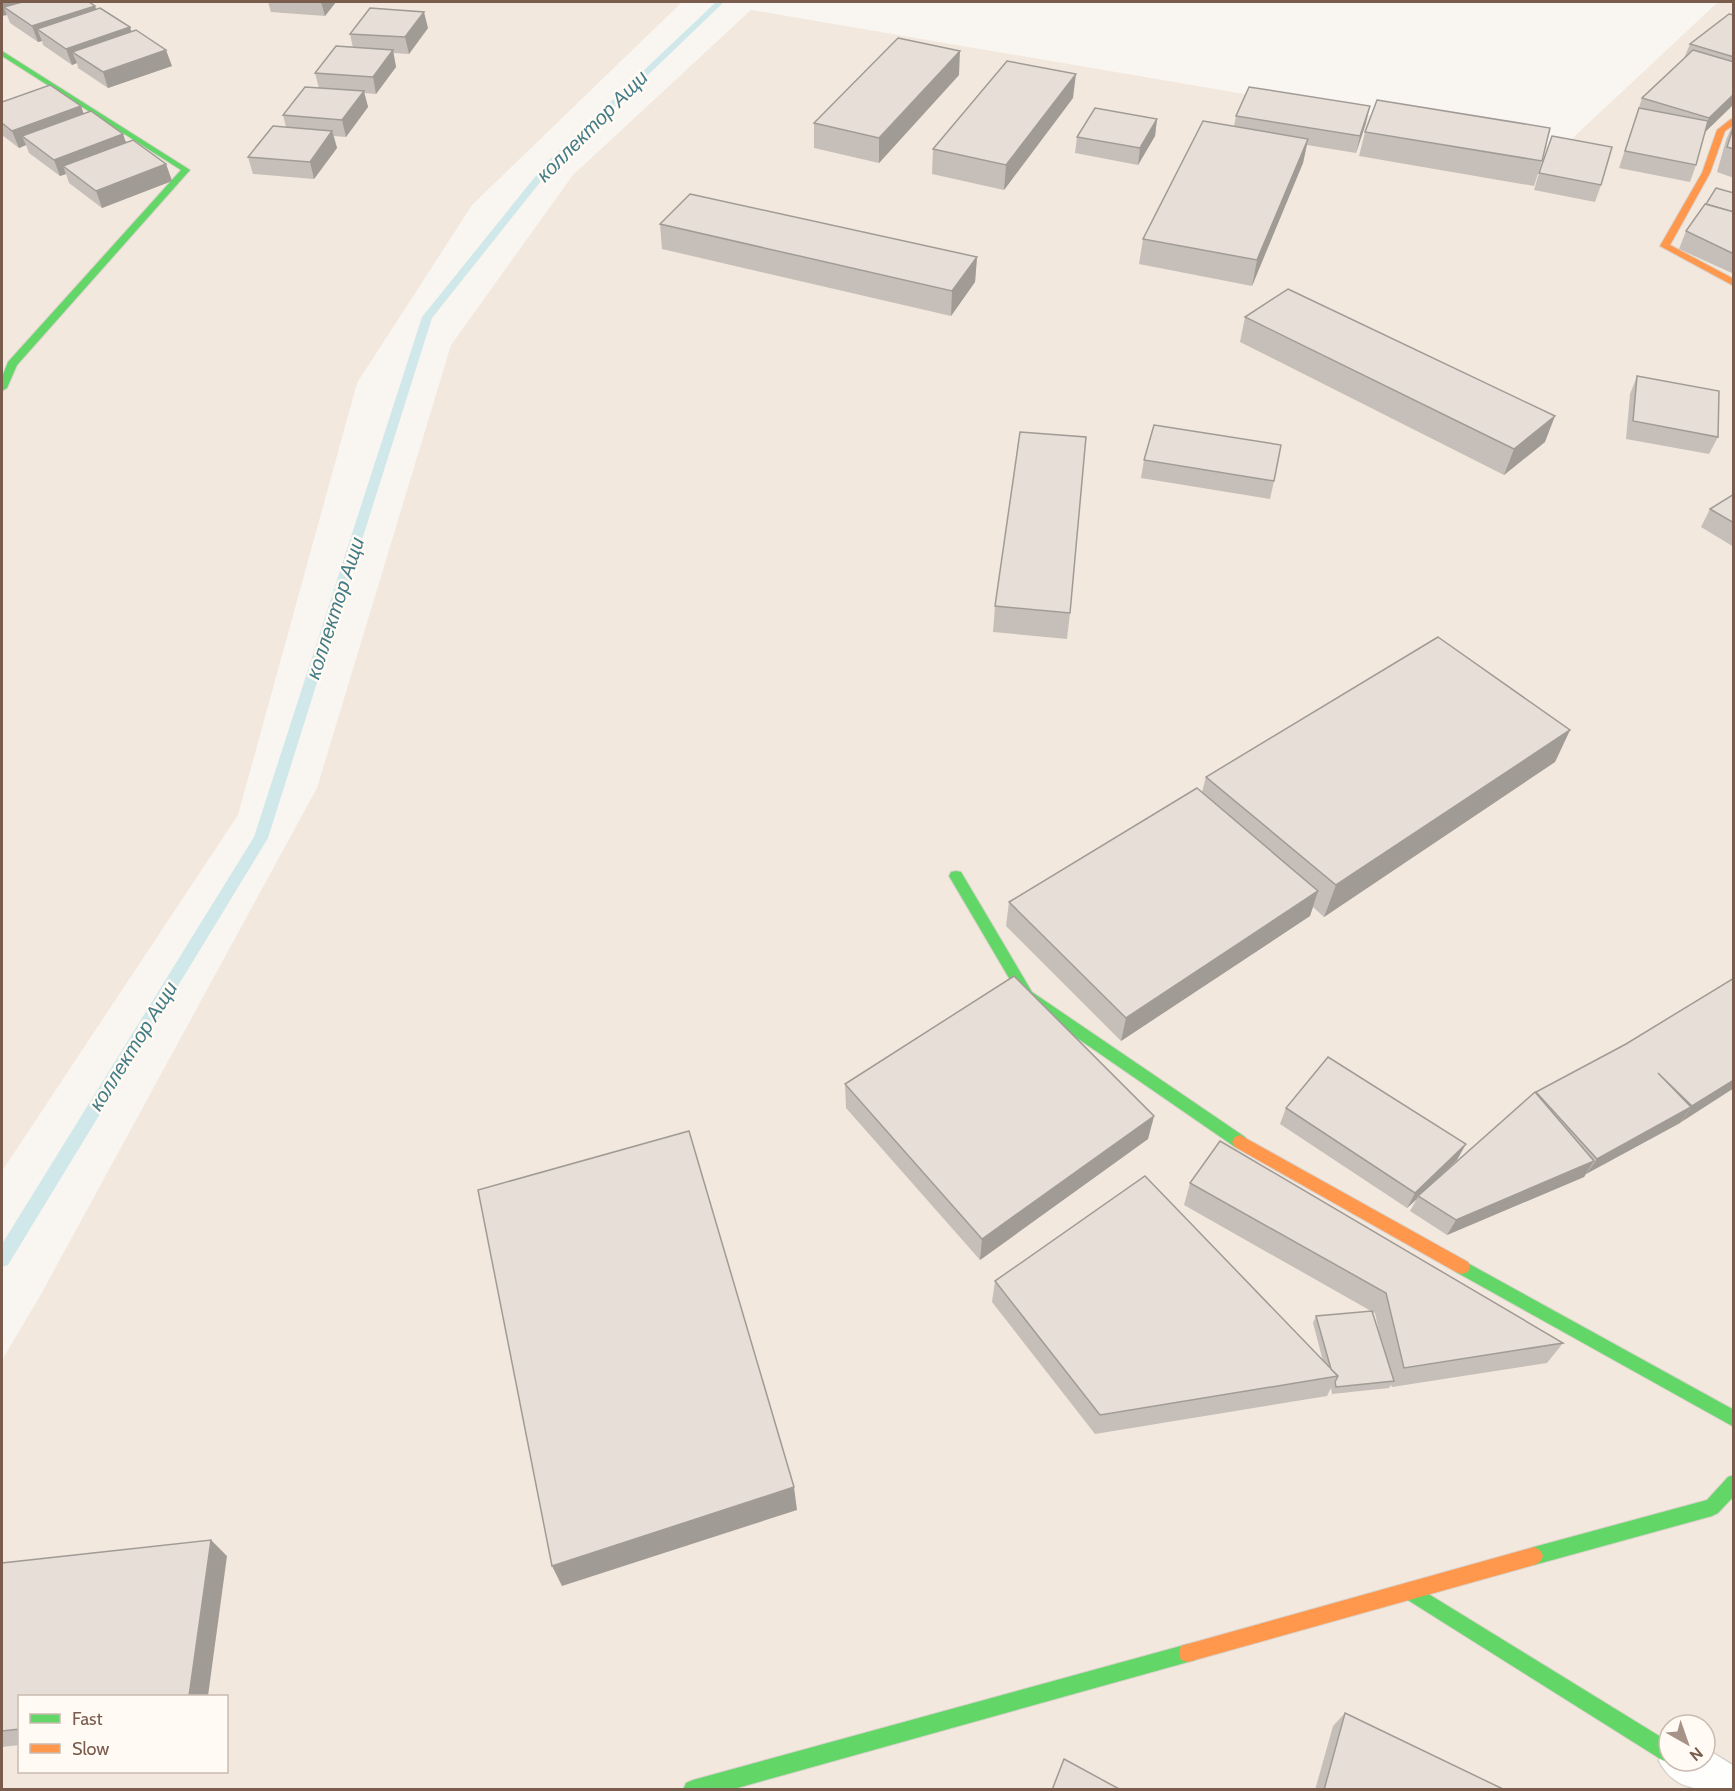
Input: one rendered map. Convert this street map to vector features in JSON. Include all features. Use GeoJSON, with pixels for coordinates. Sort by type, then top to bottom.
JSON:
{"type":"FeatureCollection","features":[{"type":"Feature","properties":{"kind":"street"},"geometry":{"type":"LineString","coordinates":[[2,53],[186,170],[12,364],[2,388]]}},
{"type":"Feature","properties":{"kind":"street"},"geometry":{"type":"LineString","coordinates":[[1734,121],[1721,130],[1706,173],[1665,246],[1734,283]]}},
{"type":"Feature","properties":{"kind":"street"},"geometry":{"type":"LineString","coordinates":[[956,876],[1027,996],[1065,1023],[1227,1135],[1734,1419]]}},
{"type":"Feature","properties":{"kind":"street"},"geometry":{"type":"LineString","coordinates":[[693,1790],[1712,1507],[1734,1484]]}},
{"type":"Feature","properties":{"kind":"street"},"geometry":{"type":"LineString","coordinates":[[1409,1591],[1657,1746]]}},
{"type":"Feature","properties":{"kind":"street"},"geometry":{"type":"LineString","coordinates":[[1702,1773],[1729,1790]]}},
{"type":"Feature","properties":{"kind":"shaded area"},"geometry":{"type":"Polygon","coordinates":[[[2,2],[682,2],[472,205],[357,383],[238,815],[2,1171],[2,2]]]}},
{"type":"Feature","properties":{"kind":"shaded area"},"geometry":{"type":"Polygon","coordinates":[[[1718,2],[1733,2],[1733,1789],[2,1790],[2,1360],[40,1296],[317,788],[451,345],[573,175],[751,10],[1562,148],[1718,2]]]}},
{"type":"Feature","properties":{"kind":"building"},"geometry":{"type":"Polygon","coordinates":[[[22,2],[89,2],[95,6],[32,26],[4,7],[22,2]]]}},
{"type":"Feature","properties":{"kind":"building"},"geometry":{"type":"Polygon","coordinates":[[[100,8],[130,27],[66,49],[37,29],[100,8]]]}},
{"type":"Feature","properties":{"kind":"building"},"geometry":{"type":"Polygon","coordinates":[[[370,8],[424,12],[405,37],[350,34],[370,8]]]}},
{"type":"Feature","properties":{"kind":"building"},"geometry":{"type":"Polygon","coordinates":[[[1729,14],[1734,15],[1734,57],[1690,44],[1729,14]]]}},
{"type":"Feature","properties":{"kind":"building"},"geometry":{"type":"Polygon","coordinates":[[[136,30],[166,50],[103,72],[72,52],[136,30]]]}},
{"type":"Feature","properties":{"kind":"building"},"geometry":{"type":"Polygon","coordinates":[[[898,38],[960,51],[879,138],[814,123],[898,38]]]}},
{"type":"Feature","properties":{"kind":"building"},"geometry":{"type":"Polygon","coordinates":[[[336,46],[393,50],[373,77],[315,73],[336,46]]]}},
{"type":"Feature","properties":{"kind":"building"},"geometry":{"type":"Polygon","coordinates":[[[1693,50],[1734,62],[1734,94],[1709,118],[1642,98],[1693,50]]]}},
{"type":"Feature","properties":{"kind":"building"},"geometry":{"type":"Polygon","coordinates":[[[1007,61],[1076,74],[1006,165],[933,149],[1007,61]]]}},
{"type":"Feature","properties":{"kind":"building"},"geometry":{"type":"Polygon","coordinates":[[[50,85],[81,106],[12,131],[2,123],[2,102],[50,85]]]}},
{"type":"Feature","properties":{"kind":"building"},"geometry":{"type":"Polygon","coordinates":[[[305,87],[364,91],[342,120],[283,115],[305,87]]]}},
{"type":"Feature","properties":{"kind":"building"},"geometry":{"type":"Polygon","coordinates":[[[1249,87],[1370,106],[1360,136],[1236,116],[1249,87]]]}},
{"type":"Feature","properties":{"kind":"building"},"geometry":{"type":"Polygon","coordinates":[[[1377,100],[1550,128],[1542,161],[1365,132],[1377,100]]]}},
{"type":"Feature","properties":{"kind":"building"},"geometry":{"type":"Polygon","coordinates":[[[1095,108],[1157,119],[1140,148],[1077,137],[1095,108]]]}},
{"type":"Feature","properties":{"kind":"building"},"geometry":{"type":"Polygon","coordinates":[[[1639,108],[1708,121],[1696,165],[1625,151],[1639,108]]]}},
{"type":"Feature","properties":{"kind":"building"},"geometry":{"type":"Polygon","coordinates":[[[91,111],[123,134],[54,160],[22,136],[91,111]]]}},
{"type":"Feature","properties":{"kind":"building"},"geometry":{"type":"Polygon","coordinates":[[[1203,121],[1308,139],[1257,260],[1143,239],[1203,121]]]}},
{"type":"Feature","properties":{"kind":"building"},"geometry":{"type":"Polygon","coordinates":[[[1734,125],[1734,149],[1727,147],[1734,125]]]}},
{"type":"Feature","properties":{"kind":"building"},"geometry":{"type":"Polygon","coordinates":[[[273,126],[332,131],[310,162],[248,157],[273,126]]]}},
{"type":"Feature","properties":{"kind":"building"},"geometry":{"type":"Polygon","coordinates":[[[1552,136],[1612,147],[1601,185],[1539,173],[1552,136]]]}},
{"type":"Feature","properties":{"kind":"building"},"geometry":{"type":"Polygon","coordinates":[[[133,140],[166,164],[96,191],[63,166],[133,140]]]}},
{"type":"Feature","properties":{"kind":"building"},"geometry":{"type":"Polygon","coordinates":[[[1716,188],[1734,193],[1734,212],[1706,204],[1716,188]]]}},
{"type":"Feature","properties":{"kind":"building"},"geometry":{"type":"Polygon","coordinates":[[[690,194],[977,257],[952,291],[660,224],[690,194]]]}},
{"type":"Feature","properties":{"kind":"building"},"geometry":{"type":"Polygon","coordinates":[[[1705,204],[1734,212],[1734,254],[1686,231],[1705,204]]]}},
{"type":"Feature","properties":{"kind":"building"},"geometry":{"type":"Polygon","coordinates":[[[1288,289],[1555,416],[1514,449],[1245,317],[1288,289]]]}},
{"type":"Feature","properties":{"kind":"building"},"geometry":{"type":"Polygon","coordinates":[[[1637,376],[1719,391],[1718,437],[1633,421],[1637,376]]]}},
{"type":"Feature","properties":{"kind":"building"},"geometry":{"type":"Polygon","coordinates":[[[1154,425],[1281,445],[1274,481],[1144,460],[1154,425]]]}},
{"type":"Feature","properties":{"kind":"building"},"geometry":{"type":"Polygon","coordinates":[[[1020,432],[1086,437],[1070,613],[995,606],[1020,432]]]}},
{"type":"Feature","properties":{"kind":"building"},"geometry":{"type":"Polygon","coordinates":[[[1734,494],[1734,523],[1710,509],[1734,494]]]}},
{"type":"Feature","properties":{"kind":"building"},"geometry":{"type":"Polygon","coordinates":[[[1438,637],[1570,730],[1336,885],[1206,777],[1438,637]]]}},
{"type":"Feature","properties":{"kind":"building"},"geometry":{"type":"Polygon","coordinates":[[[1197,788],[1318,891],[1126,1018],[1009,902],[1197,788]]]}},
{"type":"Feature","properties":{"kind":"building"},"geometry":{"type":"Polygon","coordinates":[[[1014,976],[1154,1116],[982,1239],[845,1084],[1014,976]]]}},
{"type":"Feature","properties":{"kind":"building"},"geometry":{"type":"Polygon","coordinates":[[[1734,978],[1734,1080],[1692,1106],[1658,1073],[1691,1107],[1597,1159],[1536,1092],[1626,1044],[1734,978]]]}},
{"type":"Feature","properties":{"kind":"building"},"geometry":{"type":"Polygon","coordinates":[[[1328,1057],[1466,1144],[1415,1193],[1286,1108],[1328,1057]]]}},
{"type":"Feature","properties":{"kind":"building"},"geometry":{"type":"Polygon","coordinates":[[[1535,1092],[1594,1161],[1456,1220],[1418,1196],[1535,1092]]]}},
{"type":"Feature","properties":{"kind":"building"},"geometry":{"type":"Polygon","coordinates":[[[689,1131],[794,1487],[552,1566],[478,1190],[689,1131]]]}},
{"type":"Feature","properties":{"kind":"building"},"geometry":{"type":"Polygon","coordinates":[[[1220,1141],[1563,1343],[1404,1368],[1386,1293],[1190,1183],[1220,1141]]]}},
{"type":"Feature","properties":{"kind":"building"},"geometry":{"type":"Polygon","coordinates":[[[1145,1176],[1338,1376],[1100,1415],[995,1281],[1145,1176]]]}},
{"type":"Feature","properties":{"kind":"building"},"geometry":{"type":"Polygon","coordinates":[[[1372,1311],[1394,1381],[1336,1387],[1335,1382],[1338,1376],[1331,1369],[1316,1316],[1372,1311]]]}},
{"type":"Feature","properties":{"kind":"building"},"geometry":{"type":"Polygon","coordinates":[[[211,1540],[189,1695],[18,1695],[18,1729],[2,1731],[2,1563],[211,1540]]]}},
{"type":"Feature","properties":{"kind":"building"},"geometry":{"type":"Polygon","coordinates":[[[1345,1713],[1505,1790],[1324,1790],[1345,1713]]]}},
{"type":"Feature","properties":{"kind":"building"},"geometry":{"type":"Polygon","coordinates":[[[1064,1759],[1121,1790],[1052,1790],[1064,1759]]]}},
{"type":"Feature","properties":{"kind":"waterway","name":"коллектор Ащи"},"geometry":{"type":"LineString","coordinates":[[2,1259],[261,838],[427,317],[550,164],[720,2]]}},
{"type":"Feature","properties":{"kind":"traffic: fast"},"geometry":{"type":"LineString","coordinates":[[2,53],[186,170],[12,364],[2,388]]}},
{"type":"Feature","properties":{"kind":"traffic: fast"},"geometry":{"type":"LineString","coordinates":[[956,876],[1027,996],[1240,1142]]}},
{"type":"Feature","properties":{"kind":"traffic: fast"},"geometry":{"type":"LineString","coordinates":[[1462,1267],[1734,1419]]}},
{"type":"Feature","properties":{"kind":"traffic: fast"},"geometry":{"type":"LineString","coordinates":[[1534,1556],[1712,1507],[1734,1483]]}},
{"type":"Feature","properties":{"kind":"traffic: fast"},"geometry":{"type":"LineString","coordinates":[[1409,1591],[1657,1746]]}},
{"type":"Feature","properties":{"kind":"traffic: fast"},"geometry":{"type":"LineString","coordinates":[[693,1790],[1188,1653]]}},
{"type":"Feature","properties":{"kind":"traffic: slow"},"geometry":{"type":"LineString","coordinates":[[1734,121],[1721,130],[1706,173],[1665,246],[1734,283]]}},
{"type":"Feature","properties":{"kind":"traffic: slow"},"geometry":{"type":"LineString","coordinates":[[1240,1142],[1462,1267]]}},
{"type":"Feature","properties":{"kind":"traffic: slow"},"geometry":{"type":"LineString","coordinates":[[1188,1653],[1534,1556]]}}]}
